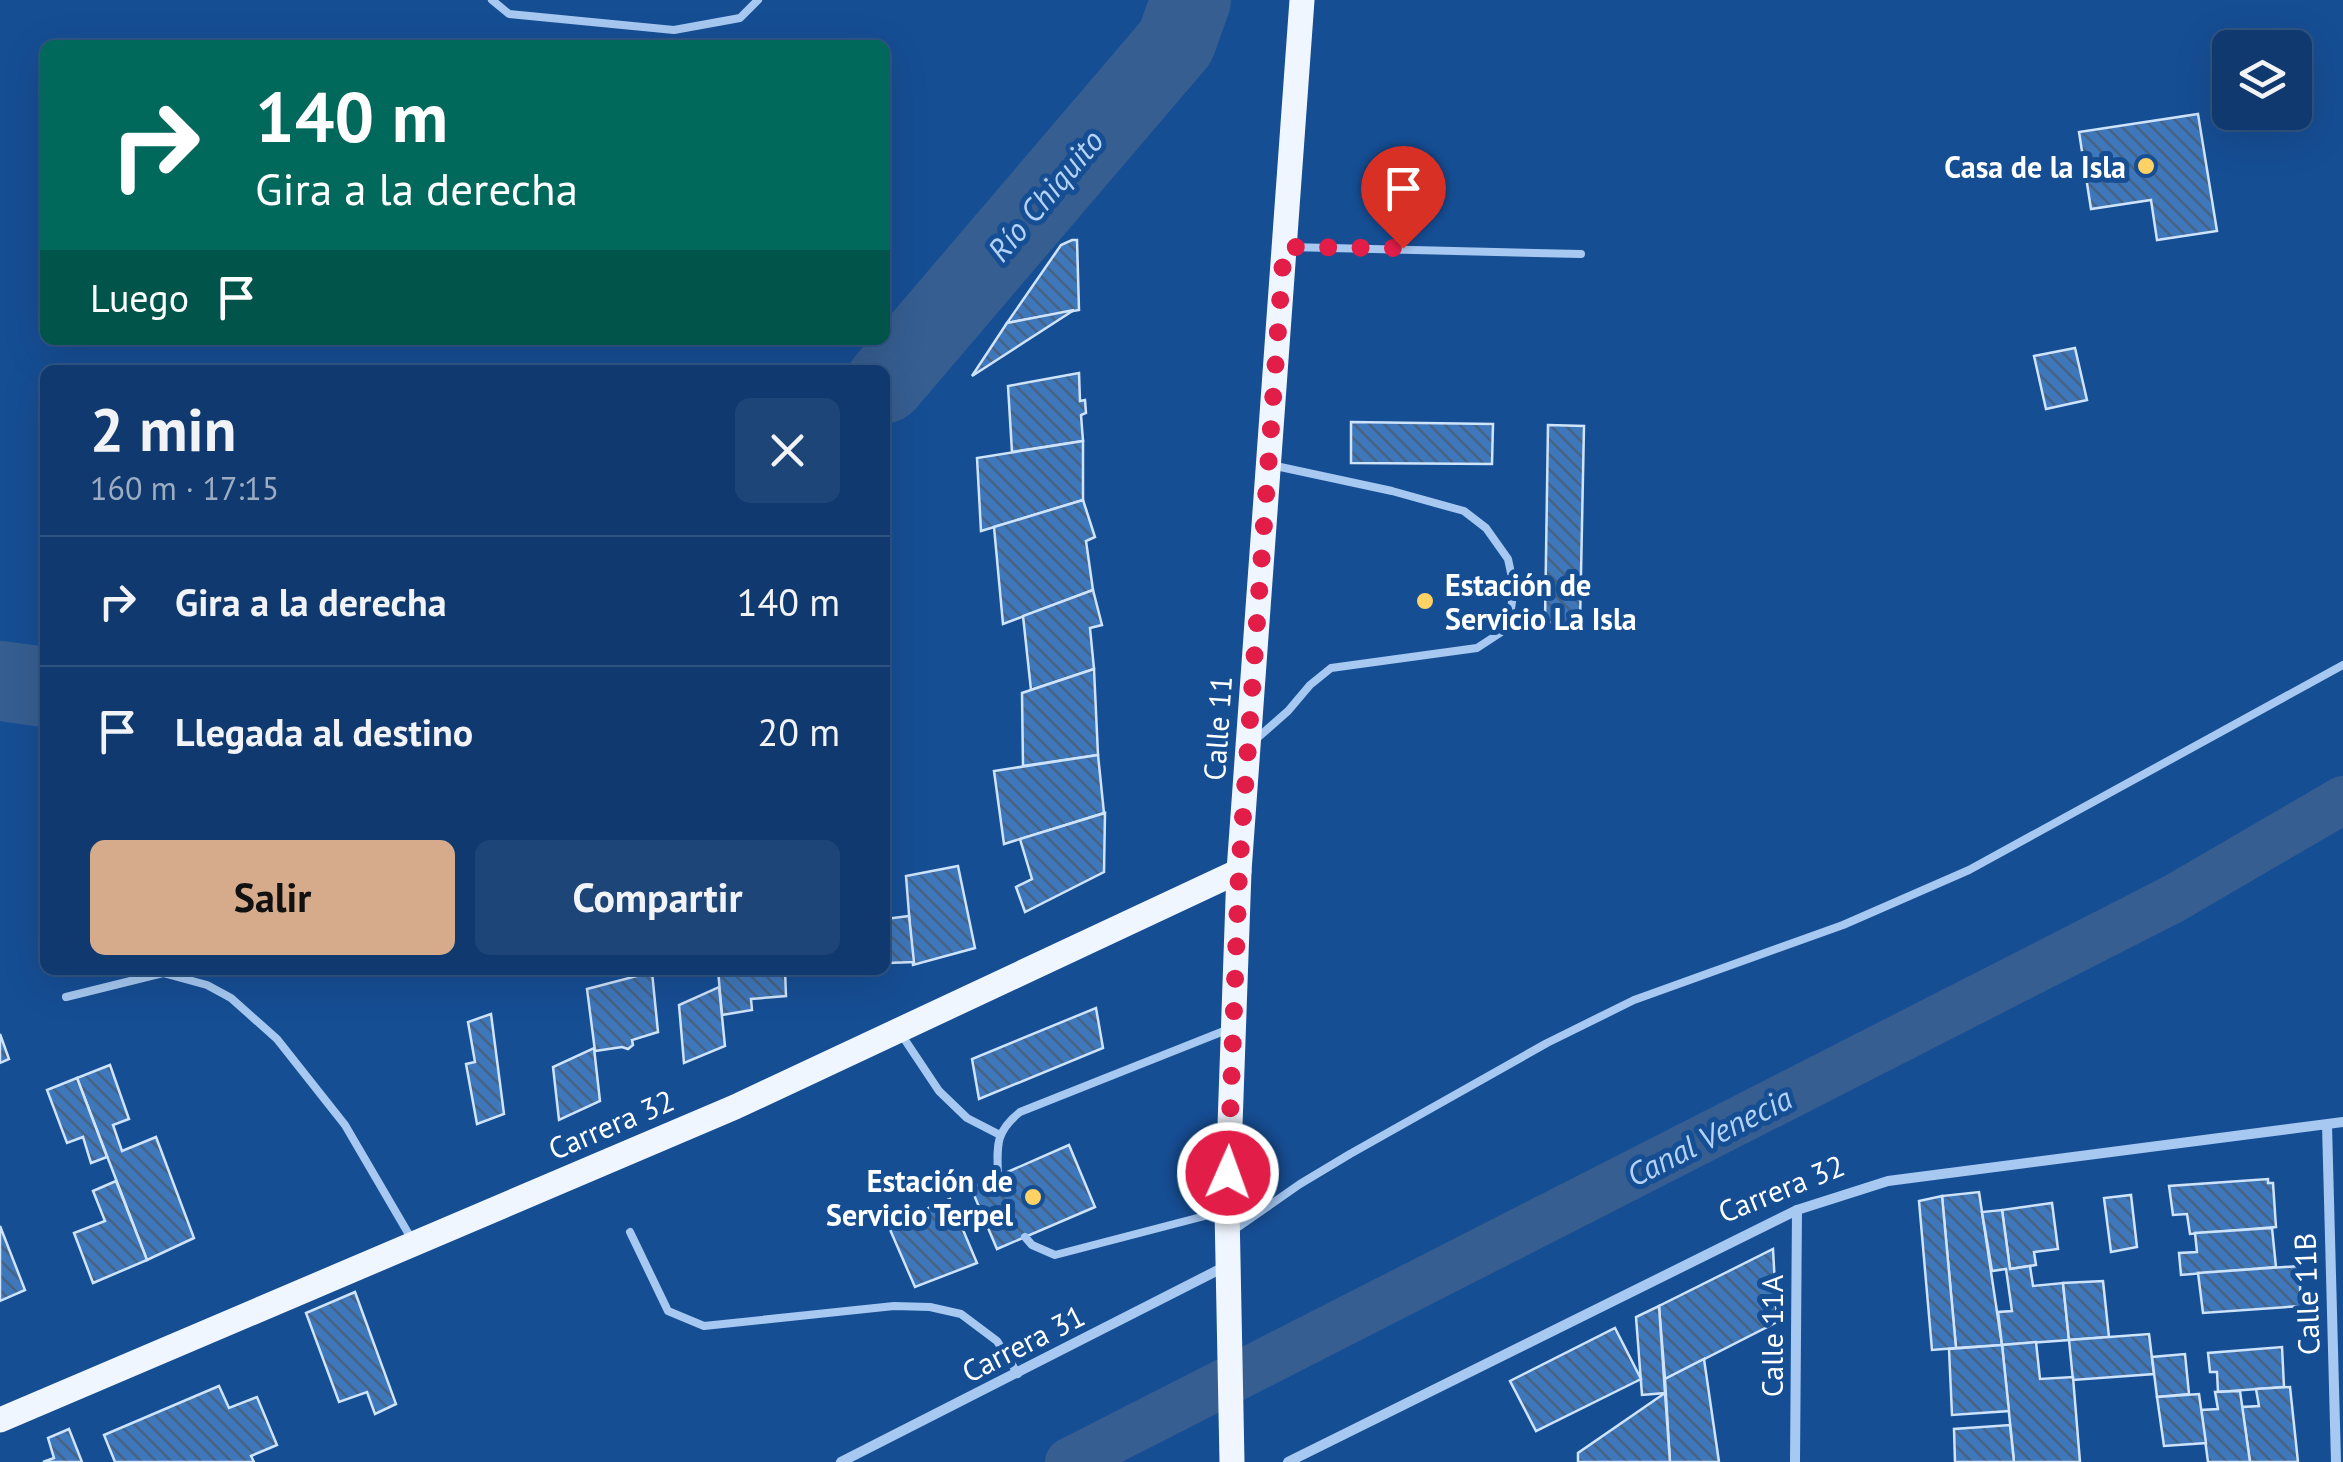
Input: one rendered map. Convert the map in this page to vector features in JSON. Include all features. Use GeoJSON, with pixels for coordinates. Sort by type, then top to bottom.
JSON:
{"type":"FeatureCollection","features":[{"type":"Feature","properties":{"kind":"main road","name":"Calle 11"},"geometry":{"type":"LineString","coordinates":[[1232,1451],[1226,1223],[1239,872],[1302,0]]}},
{"type":"Feature","properties":{"kind":"main road","name":"Carrera 32"},"geometry":{"type":"LineString","coordinates":[[0,1420],[735,1107],[1239,872]]}},
{"type":"Feature","properties":{"kind":"street","name":"Carrera 32"},"geometry":{"type":"LineString","coordinates":[[1288,1462],[1797,1210],[1888,1181],[2343,1122]]}},
{"type":"Feature","properties":{"kind":"street","name":"Calle 11B"},"geometry":{"type":"LineString","coordinates":[[2326,1125],[2336,1462]]}},
{"type":"Feature","properties":{"kind":"street","name":"Calle 11A"},"geometry":{"type":"LineString","coordinates":[[1795,1462],[1797,1210]]}},
{"type":"Feature","properties":{"kind":"street","name":"Carrera 31"},"geometry":{"type":"LineString","coordinates":[[841,1462],[1226,1266]]}},
{"type":"Feature","properties":{"kind":"lane"},"geometry":{"type":"LineString","coordinates":[[492,0],[508,14],[674,30],[740,18],[758,0]]}},
{"type":"Feature","properties":{"kind":"lane"},"geometry":{"type":"LineString","coordinates":[[1284,247],[1582,254]]}},
{"type":"Feature","properties":{"kind":"lane"},"geometry":{"type":"LineString","coordinates":[[1248,746],[1331,668],[1477,648],[1500,633],[1511,609],[1514,587],[1508,558],[1486,528],[1464,511],[1392,490],[1268,464]]}},
{"type":"Feature","properties":{"kind":"lane"},"geometry":{"type":"LineString","coordinates":[[1025,1237],[1032,1245],[1056,1255],[1226,1223],[1547,1043],[1634,1000],[1843,926],[1969,870],[2343,666]]}},
{"type":"Feature","properties":{"kind":"lane"},"geometry":{"type":"LineString","coordinates":[[66,997],[155,975]]}},
{"type":"Feature","properties":{"kind":"lane"},"geometry":{"type":"LineString","coordinates":[[170,975],[207,985],[230,998],[277,1039],[346,1126],[414,1244]]}},
{"type":"Feature","properties":{"kind":"lane"},"geometry":{"type":"LineString","coordinates":[[998,1176],[1000,1135],[1004,1125],[1020,1112],[1234,1027]]}},
{"type":"Feature","properties":{"kind":"lane"},"geometry":{"type":"LineString","coordinates":[[898,1030],[938,1091],[967,1118],[1000,1135]]}},
{"type":"Feature","properties":{"kind":"lane"},"geometry":{"type":"LineString","coordinates":[[630,1232],[668,1311],[704,1326],[894,1306],[930,1306],[961,1314],[997,1342],[1018,1374]]}},
{"type":"Feature","properties":{"kind":"building","name":"Casa de la Isla"},"geometry":{"type":"Polygon","coordinates":[[[2198,114],[2217,231],[2157,240],[2151,200],[2091,209],[2079,132],[2198,114]]]}},
{"type":"Feature","properties":{"kind":"building"},"geometry":{"type":"Polygon","coordinates":[[[1077,240],[1079,310],[1007,323],[1061,245],[1077,240]]]}},
{"type":"Feature","properties":{"kind":"building"},"geometry":{"type":"Polygon","coordinates":[[[1074,310],[986,367],[972,376],[1007,323],[1074,310]]]}},
{"type":"Feature","properties":{"kind":"building"},"geometry":{"type":"Polygon","coordinates":[[[2075,348],[2087,400],[2046,409],[2034,356],[2075,348]]]}},
{"type":"Feature","properties":{"kind":"building"},"geometry":{"type":"Polygon","coordinates":[[[1079,373],[1080,401],[1085,400],[1086,413],[1081,415],[1083,441],[1012,452],[1008,386],[1079,373]]]}},
{"type":"Feature","properties":{"kind":"building"},"geometry":{"type":"Polygon","coordinates":[[[1351,422],[1493,424],[1492,464],[1351,463],[1351,422]]]}},
{"type":"Feature","properties":{"kind":"building"},"geometry":{"type":"Polygon","coordinates":[[[1548,425],[1584,426],[1580,623],[1545,622],[1548,425]]]}},
{"type":"Feature","properties":{"kind":"building"},"geometry":{"type":"Polygon","coordinates":[[[1083,441],[1083,500],[981,531],[977,458],[1083,441]]]}},
{"type":"Feature","properties":{"kind":"building"},"geometry":{"type":"Polygon","coordinates":[[[1083,500],[1095,537],[1086,541],[1093,590],[1003,624],[994,527],[1083,500]]]}},
{"type":"Feature","properties":{"kind":"building"},"geometry":{"type":"Polygon","coordinates":[[[1093,590],[1102,625],[1090,628],[1094,669],[1031,690],[1023,616],[1093,590]]]}},
{"type":"Feature","properties":{"kind":"building"},"geometry":{"type":"Polygon","coordinates":[[[1094,669],[1098,755],[1023,766],[1022,693],[1094,669]]]}},
{"type":"Feature","properties":{"kind":"building"},"geometry":{"type":"Polygon","coordinates":[[[1098,755],[1104,813],[1004,844],[994,771],[1098,755]]]}},
{"type":"Feature","properties":{"kind":"building"},"geometry":{"type":"Polygon","coordinates":[[[1105,813],[1104,872],[1025,912],[1016,887],[1032,879],[1020,839],[1105,813]]]}},
{"type":"Feature","properties":{"kind":"building"},"geometry":{"type":"Polygon","coordinates":[[[958,866],[975,948],[913,965],[906,876],[958,866]]]}},
{"type":"Feature","properties":{"kind":"building"},"geometry":{"type":"Polygon","coordinates":[[[909,916],[914,962],[890,963],[890,918],[909,916]]]}},
{"type":"Feature","properties":{"kind":"building"},"geometry":{"type":"Polygon","coordinates":[[[652,975],[658,1032],[632,1040],[628,1049],[595,1051],[587,989],[652,975]]]}},
{"type":"Feature","properties":{"kind":"building"},"geometry":{"type":"Polygon","coordinates":[[[718,975],[785,975],[786,996],[751,999],[752,1010],[722,1015],[718,975]]]}},
{"type":"Feature","properties":{"kind":"building"},"geometry":{"type":"Polygon","coordinates":[[[719,987],[725,1046],[684,1063],[679,1005],[719,987]]]}},
{"type":"Feature","properties":{"kind":"building"},"geometry":{"type":"Polygon","coordinates":[[[1096,1008],[1103,1048],[979,1099],[972,1059],[1096,1008]]]}},
{"type":"Feature","properties":{"kind":"building"},"geometry":{"type":"Polygon","coordinates":[[[491,1014],[504,1114],[477,1124],[466,1064],[475,1062],[468,1022],[491,1014]]]}},
{"type":"Feature","properties":{"kind":"building"},"geometry":{"type":"Polygon","coordinates":[[[0,1034],[9,1059],[0,1063],[0,1034]]]}},
{"type":"Feature","properties":{"kind":"building"},"geometry":{"type":"Polygon","coordinates":[[[594,1048],[600,1101],[559,1120],[553,1067],[594,1048]]]}},
{"type":"Feature","properties":{"kind":"building"},"geometry":{"type":"Polygon","coordinates":[[[110,1065],[129,1119],[113,1125],[122,1151],[156,1137],[194,1238],[147,1260],[77,1078],[110,1065]]]}},
{"type":"Feature","properties":{"kind":"building"},"geometry":{"type":"Polygon","coordinates":[[[77,1078],[107,1157],[91,1163],[83,1137],[67,1143],[47,1090],[77,1078]]]}},
{"type":"Feature","properties":{"kind":"building","name":"Estación de Servicio Terpel"},"geometry":{"type":"Polygon","coordinates":[[[1069,1145],[1095,1207],[997,1249],[971,1188],[1069,1145]]]}},
{"type":"Feature","properties":{"kind":"building"},"geometry":{"type":"Polygon","coordinates":[[[2268,1179],[2268,1183],[2273,1183],[2276,1227],[2190,1234],[2187,1214],[2173,1215],[2169,1186],[2268,1179]]]}},
{"type":"Feature","properties":{"kind":"building"},"geometry":{"type":"Polygon","coordinates":[[[116,1181],[147,1260],[93,1283],[74,1233],[105,1221],[93,1191],[116,1181]]]}},
{"type":"Feature","properties":{"kind":"building"},"geometry":{"type":"Polygon","coordinates":[[[1979,1192],[2002,1345],[1956,1348],[1942,1196],[1979,1192]]]}},
{"type":"Feature","properties":{"kind":"building"},"geometry":{"type":"Polygon","coordinates":[[[2131,1195],[2137,1247],[2111,1252],[2104,1198],[2131,1195]]]}},
{"type":"Feature","properties":{"kind":"building"},"geometry":{"type":"Polygon","coordinates":[[[1942,1196],[1956,1348],[1932,1350],[1919,1201],[1942,1196]]]}},
{"type":"Feature","properties":{"kind":"building"},"geometry":{"type":"Polygon","coordinates":[[[950,1199],[977,1263],[915,1287],[888,1225],[950,1199]]]}},
{"type":"Feature","properties":{"kind":"building"},"geometry":{"type":"Polygon","coordinates":[[[2052,1203],[2058,1249],[2034,1252],[2036,1265],[2010,1269],[2002,1210],[2052,1203]]]}},
{"type":"Feature","properties":{"kind":"building"},"geometry":{"type":"Polygon","coordinates":[[[2002,1210],[2010,1269],[2030,1266],[2033,1286],[2063,1283],[2069,1340],[2002,1345],[1998,1312],[2012,1311],[2006,1269],[1992,1271],[1982,1212],[2002,1210]]]}},
{"type":"Feature","properties":{"kind":"building"},"geometry":{"type":"Polygon","coordinates":[[[0,1226],[25,1290],[0,1301],[0,1226]]]}},
{"type":"Feature","properties":{"kind":"building"},"geometry":{"type":"Polygon","coordinates":[[[2272,1228],[2276,1267],[2181,1275],[2179,1253],[2197,1252],[2195,1233],[2272,1228]]]}},
{"type":"Feature","properties":{"kind":"building"},"geometry":{"type":"Polygon","coordinates":[[[1773,1249],[1777,1322],[1665,1379],[1659,1306],[1773,1249]]]}},
{"type":"Feature","properties":{"kind":"building"},"geometry":{"type":"Polygon","coordinates":[[[2299,1266],[2301,1306],[2203,1313],[2198,1273],[2299,1266]]]}},
{"type":"Feature","properties":{"kind":"building"},"geometry":{"type":"Polygon","coordinates":[[[2103,1281],[2109,1337],[2069,1340],[2063,1283],[2103,1281]]]}},
{"type":"Feature","properties":{"kind":"building"},"geometry":{"type":"Polygon","coordinates":[[[355,1292],[396,1404],[375,1414],[367,1392],[339,1402],[306,1313],[355,1292]]]}},
{"type":"Feature","properties":{"kind":"building"},"geometry":{"type":"Polygon","coordinates":[[[1659,1306],[1665,1393],[1642,1395],[1636,1317],[1659,1306]]]}},
{"type":"Feature","properties":{"kind":"building"},"geometry":{"type":"Polygon","coordinates":[[[1615,1328],[1641,1379],[1536,1431],[1510,1381],[1615,1328]]]}},
{"type":"Feature","properties":{"kind":"building"},"geometry":{"type":"Polygon","coordinates":[[[2149,1334],[2154,1374],[2073,1380],[2069,1340],[2149,1334]]]}},
{"type":"Feature","properties":{"kind":"building"},"geometry":{"type":"Polygon","coordinates":[[[2036,1342],[2040,1379],[2073,1377],[2080,1462],[2014,1462],[2002,1345],[2036,1342]]]}},
{"type":"Feature","properties":{"kind":"building"},"geometry":{"type":"Polygon","coordinates":[[[2002,1345],[2009,1411],[1952,1415],[1949,1349],[2002,1345]]]}},
{"type":"Feature","properties":{"kind":"building"},"geometry":{"type":"Polygon","coordinates":[[[2282,1347],[2284,1387],[2218,1392],[2217,1372],[2210,1372],[2208,1353],[2282,1347]]]}},
{"type":"Feature","properties":{"kind":"building"},"geometry":{"type":"Polygon","coordinates":[[[2185,1354],[2189,1394],[2157,1397],[2152,1357],[2185,1354]]]}},
{"type":"Feature","properties":{"kind":"building"},"geometry":{"type":"Polygon","coordinates":[[[1704,1359],[1719,1462],[1670,1462],[1665,1379],[1704,1359]]]}},
{"type":"Feature","properties":{"kind":"building"},"geometry":{"type":"Polygon","coordinates":[[[219,1386],[229,1408],[257,1397],[277,1445],[251,1456],[254,1462],[115,1462],[104,1435],[219,1386]]]}},
{"type":"Feature","properties":{"kind":"building"},"geometry":{"type":"Polygon","coordinates":[[[2290,1387],[2298,1462],[2250,1462],[2242,1407],[2259,1406],[2256,1389],[2290,1387]]]}},
{"type":"Feature","properties":{"kind":"building"},"geometry":{"type":"Polygon","coordinates":[[[2240,1391],[2250,1462],[2208,1462],[2201,1410],[2218,1409],[2215,1392],[2240,1391]]]}},
{"type":"Feature","properties":{"kind":"building"},"geometry":{"type":"Polygon","coordinates":[[[1665,1393],[1670,1462],[1578,1462],[1578,1453],[1665,1393]]]}},
{"type":"Feature","properties":{"kind":"building"},"geometry":{"type":"Polygon","coordinates":[[[2199,1394],[2206,1443],[2164,1446],[2157,1397],[2199,1394]]]}},
{"type":"Feature","properties":{"kind":"building"},"geometry":{"type":"Polygon","coordinates":[[[2010,1425],[2014,1462],[1955,1462],[1954,1429],[2010,1425]]]}},
{"type":"Feature","properties":{"kind":"building"},"geometry":{"type":"Polygon","coordinates":[[[69,1429],[82,1462],[43,1462],[54,1458],[48,1438],[69,1429]]]}},
{"type":"Feature","properties":{"kind":"waterway","name":"Río Chiquito"},"geometry":{"type":"LineString","coordinates":[[890,377],[1176,42],[1191,0]]}},
{"type":"Feature","properties":{"kind":"waterway","name":"Río Chiquito"},"geometry":{"type":"LineString","coordinates":[[0,681],[40,686]]}},
{"type":"Feature","properties":{"kind":"waterway","name":"Canal Venecia"},"geometry":{"type":"LineString","coordinates":[[1069,1462],[2173,899],[2343,800]]}},
{"type":"Feature","properties":{"kind":"place","name":"Casa de la Isla"},"geometry":{"type":"Point","coordinates":[2146,166]}},
{"type":"Feature","properties":{"kind":"place","name":"Estación de Servicio La Isla"},"geometry":{"type":"Point","coordinates":[1425,601]}},
{"type":"Feature","properties":{"kind":"place","name":"Estación de Servicio Terpel"},"geometry":{"type":"Point","coordinates":[1033,1197]}},
{"type":"Feature","properties":{"kind":"route"},"geometry":{"type":"LineString","coordinates":[[1228,1173],[1239,872],[1284,247],[1403,248]]}}]}
